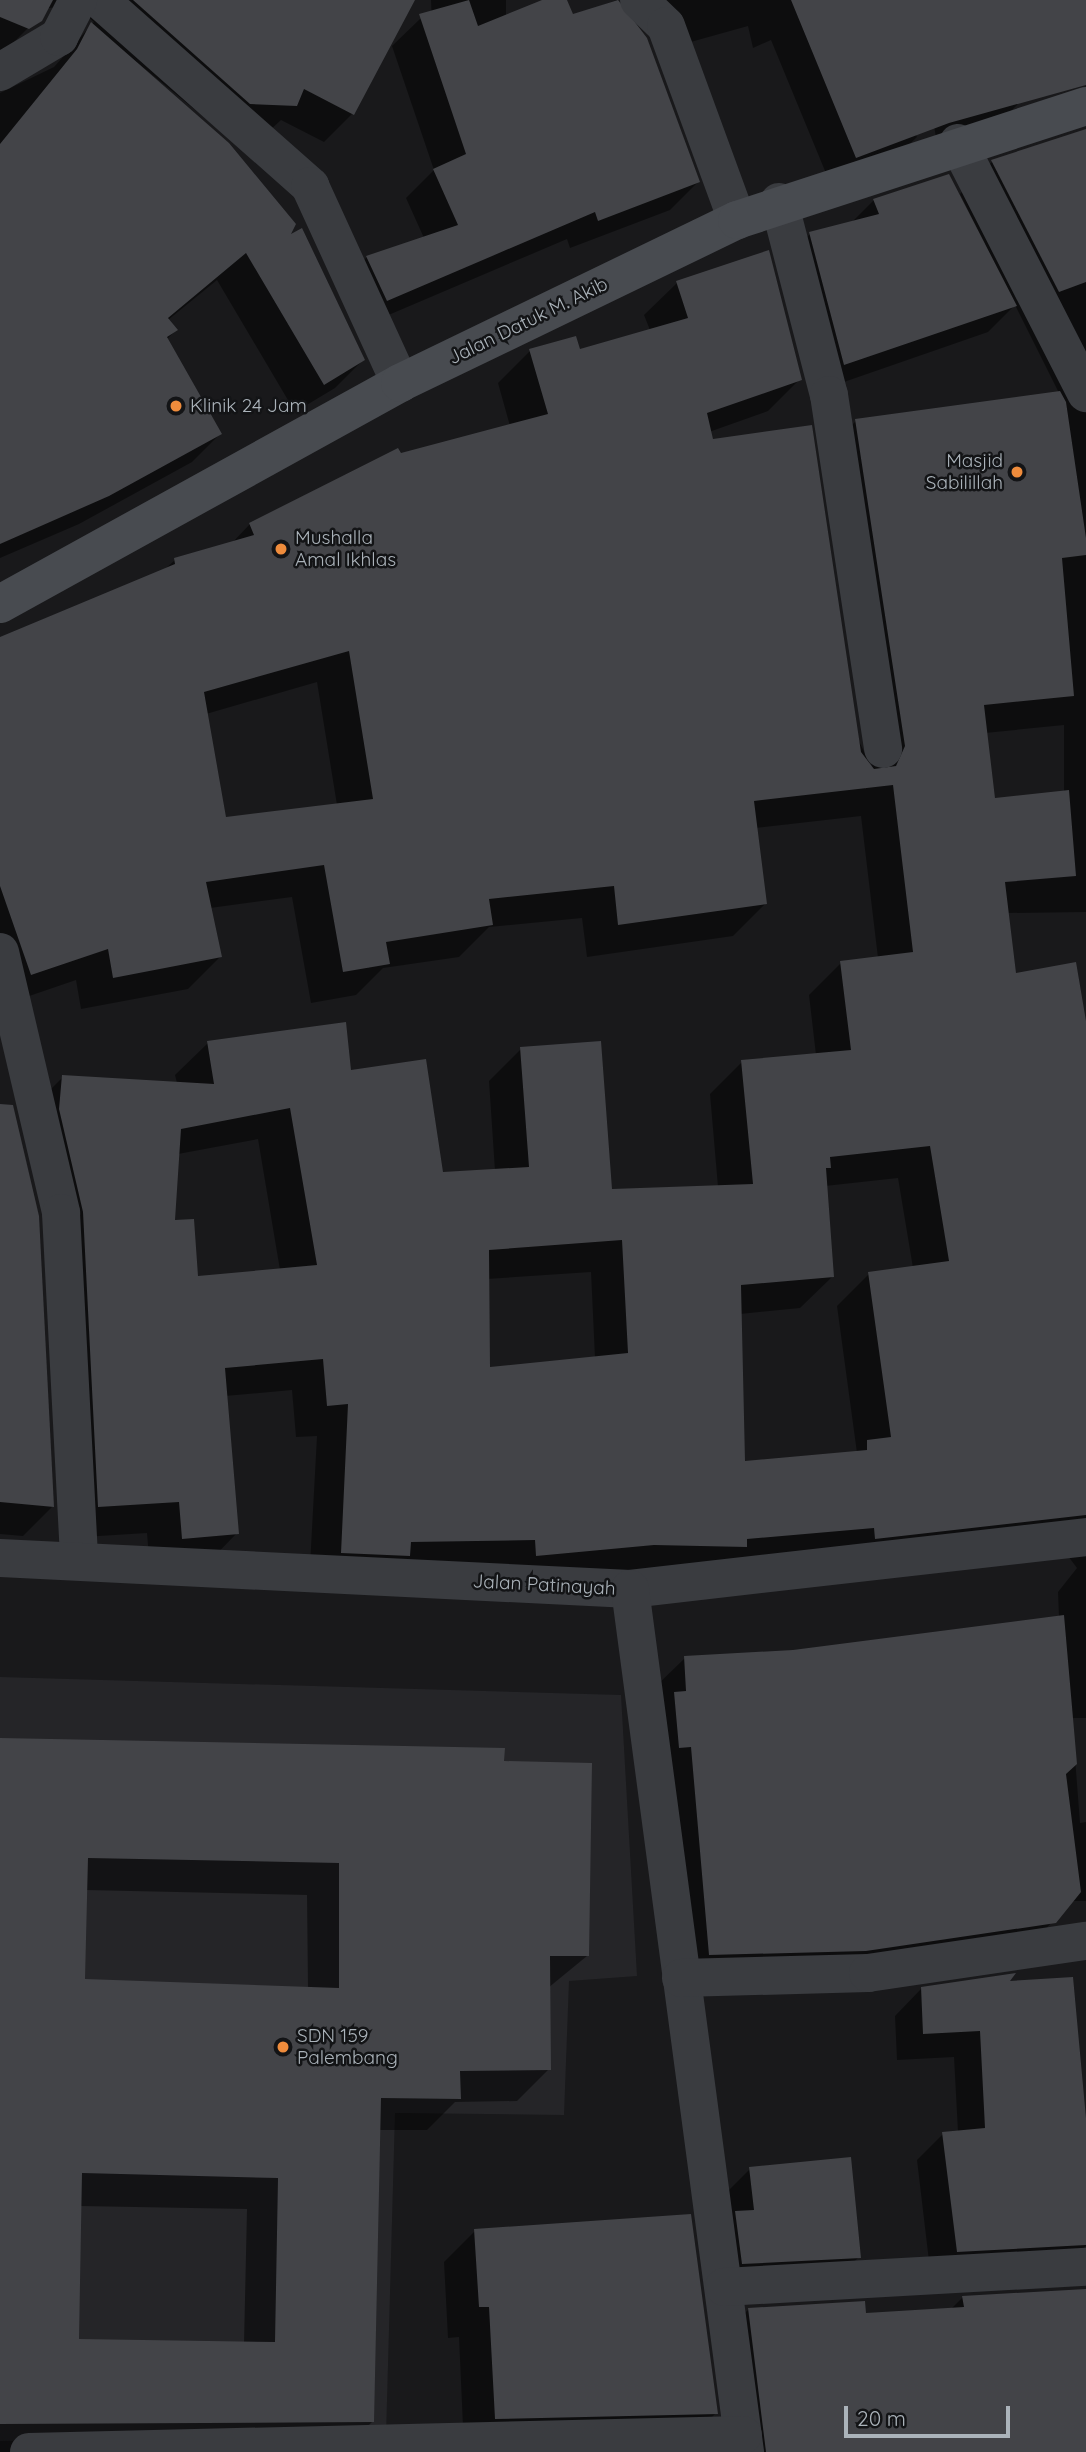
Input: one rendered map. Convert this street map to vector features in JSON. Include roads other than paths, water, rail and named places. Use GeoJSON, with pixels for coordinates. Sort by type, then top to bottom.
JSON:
{"type":"FeatureCollection","features":[{"type":"Feature","properties":{"kind":"street"},"geometry":{"type":"LineString","coordinates":[[0,72],[59,37],[78,0]]}},
{"type":"Feature","properties":{"kind":"street"},"geometry":{"type":"LineString","coordinates":[[100,0],[310,186],[400,383]]}},
{"type":"Feature","properties":{"kind":"street"},"geometry":{"type":"LineString","coordinates":[[639,0],[666,26],[737,220]]}},
{"type":"Feature","properties":{"kind":"street","name":"Jalan Datuk M. Akib"},"geometry":{"type":"LineString","coordinates":[[0,604],[78,566],[400,383],[737,220],[779,202],[958,143],[1086,106]]}},
{"type":"Feature","properties":{"kind":"street"},"geometry":{"type":"LineString","coordinates":[[958,143],[1086,393]]}},
{"type":"Feature","properties":{"kind":"street"},"geometry":{"type":"LineString","coordinates":[[779,202],[829,395],[883,749]]}},
{"type":"Feature","properties":{"kind":"street"},"geometry":{"type":"LineString","coordinates":[[0,952],[61,1213],[79,1559]]}},
{"type":"Feature","properties":{"kind":"street","name":"Jalan Patinayah"},"geometry":{"type":"LineString","coordinates":[[0,1558],[79,1559],[630,1589],[1086,1537]]}},
{"type":"Feature","properties":{"kind":"street"},"geometry":{"type":"LineString","coordinates":[[29,2452],[744,2444],[630,1589]]}},
{"type":"Feature","properties":{"kind":"street"},"geometry":{"type":"LineString","coordinates":[[681,1978],[869,1973],[1086,1941]]}},
{"type":"Feature","properties":{"kind":"street"},"geometry":{"type":"LineString","coordinates":[[724,2287],[1086,2267]]}},
{"type":"Feature","properties":{"kind":"place","name":"Klinik 24 Jam"},"geometry":{"type":"Point","coordinates":[176,406]}},
{"type":"Feature","properties":{"kind":"place","name":"Masjid Sabilillah"},"geometry":{"type":"Point","coordinates":[1017,472]}},
{"type":"Feature","properties":{"kind":"place","name":"Mushalla Amal Ikhlas"},"geometry":{"type":"Point","coordinates":[281,549]}},
{"type":"Feature","properties":{"kind":"place","name":"SDN 159 Palembang"},"geometry":{"type":"Point","coordinates":[283,2047]}}]}
